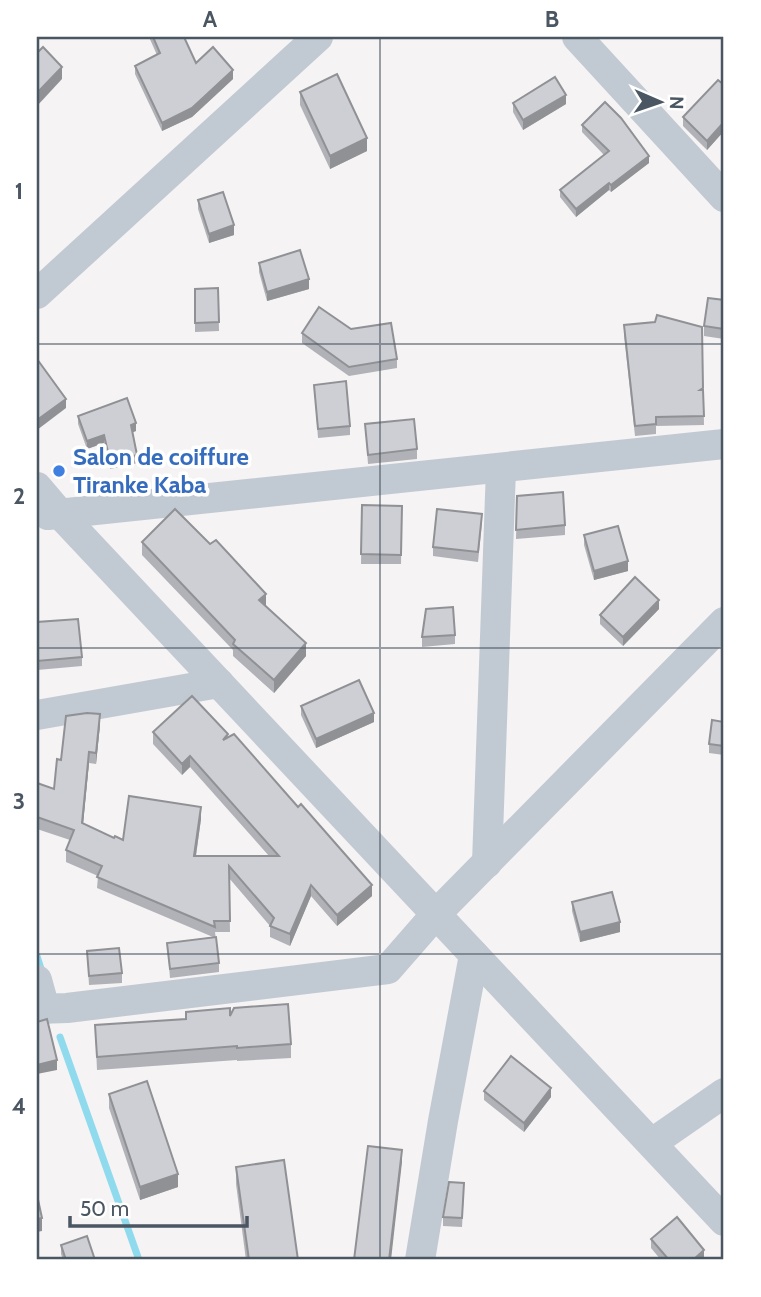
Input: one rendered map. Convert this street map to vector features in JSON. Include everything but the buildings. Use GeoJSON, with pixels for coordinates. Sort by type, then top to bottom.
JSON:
{"type":"FeatureCollection","features":[{"type":"Feature","properties":{"kind":"street"},"geometry":{"type":"LineString","coordinates":[[37,294],[318,37]]}},
{"type":"Feature","properties":{"kind":"street"},"geometry":{"type":"LineString","coordinates":[[577,37],[724,197]]}},
{"type":"Feature","properties":{"kind":"street"},"geometry":{"type":"LineString","coordinates":[[48,515],[724,444]]}},
{"type":"Feature","properties":{"kind":"street"},"geometry":{"type":"LineString","coordinates":[[487,863],[500,468]]}},
{"type":"Feature","properties":{"kind":"street"},"geometry":{"type":"LineString","coordinates":[[37,487],[48,515],[219,682],[724,1221]]}},
{"type":"Feature","properties":{"kind":"street"},"geometry":{"type":"LineString","coordinates":[[37,980],[41,1009],[66,1009],[388,970],[436,914],[724,622]]}},
{"type":"Feature","properties":{"kind":"street"},"geometry":{"type":"LineString","coordinates":[[37,715],[219,682]]}},
{"type":"Feature","properties":{"kind":"street"},"geometry":{"type":"LineString","coordinates":[[420,1260],[474,955]]}},
{"type":"Feature","properties":{"kind":"street"},"geometry":{"type":"LineString","coordinates":[[652,1143],[724,1093]]}},
{"type":"Feature","properties":{"kind":"waterway"},"geometry":{"type":"LineString","coordinates":[[37,956],[42,972]]}},
{"type":"Feature","properties":{"kind":"waterway"},"geometry":{"type":"LineString","coordinates":[[60,1037],[139,1260]]}},
{"type":"Feature","properties":{"kind":"place","name":"Salon de coiffure Tiranke Kaba"},"geometry":{"type":"Point","coordinates":[59,471]}}]}
